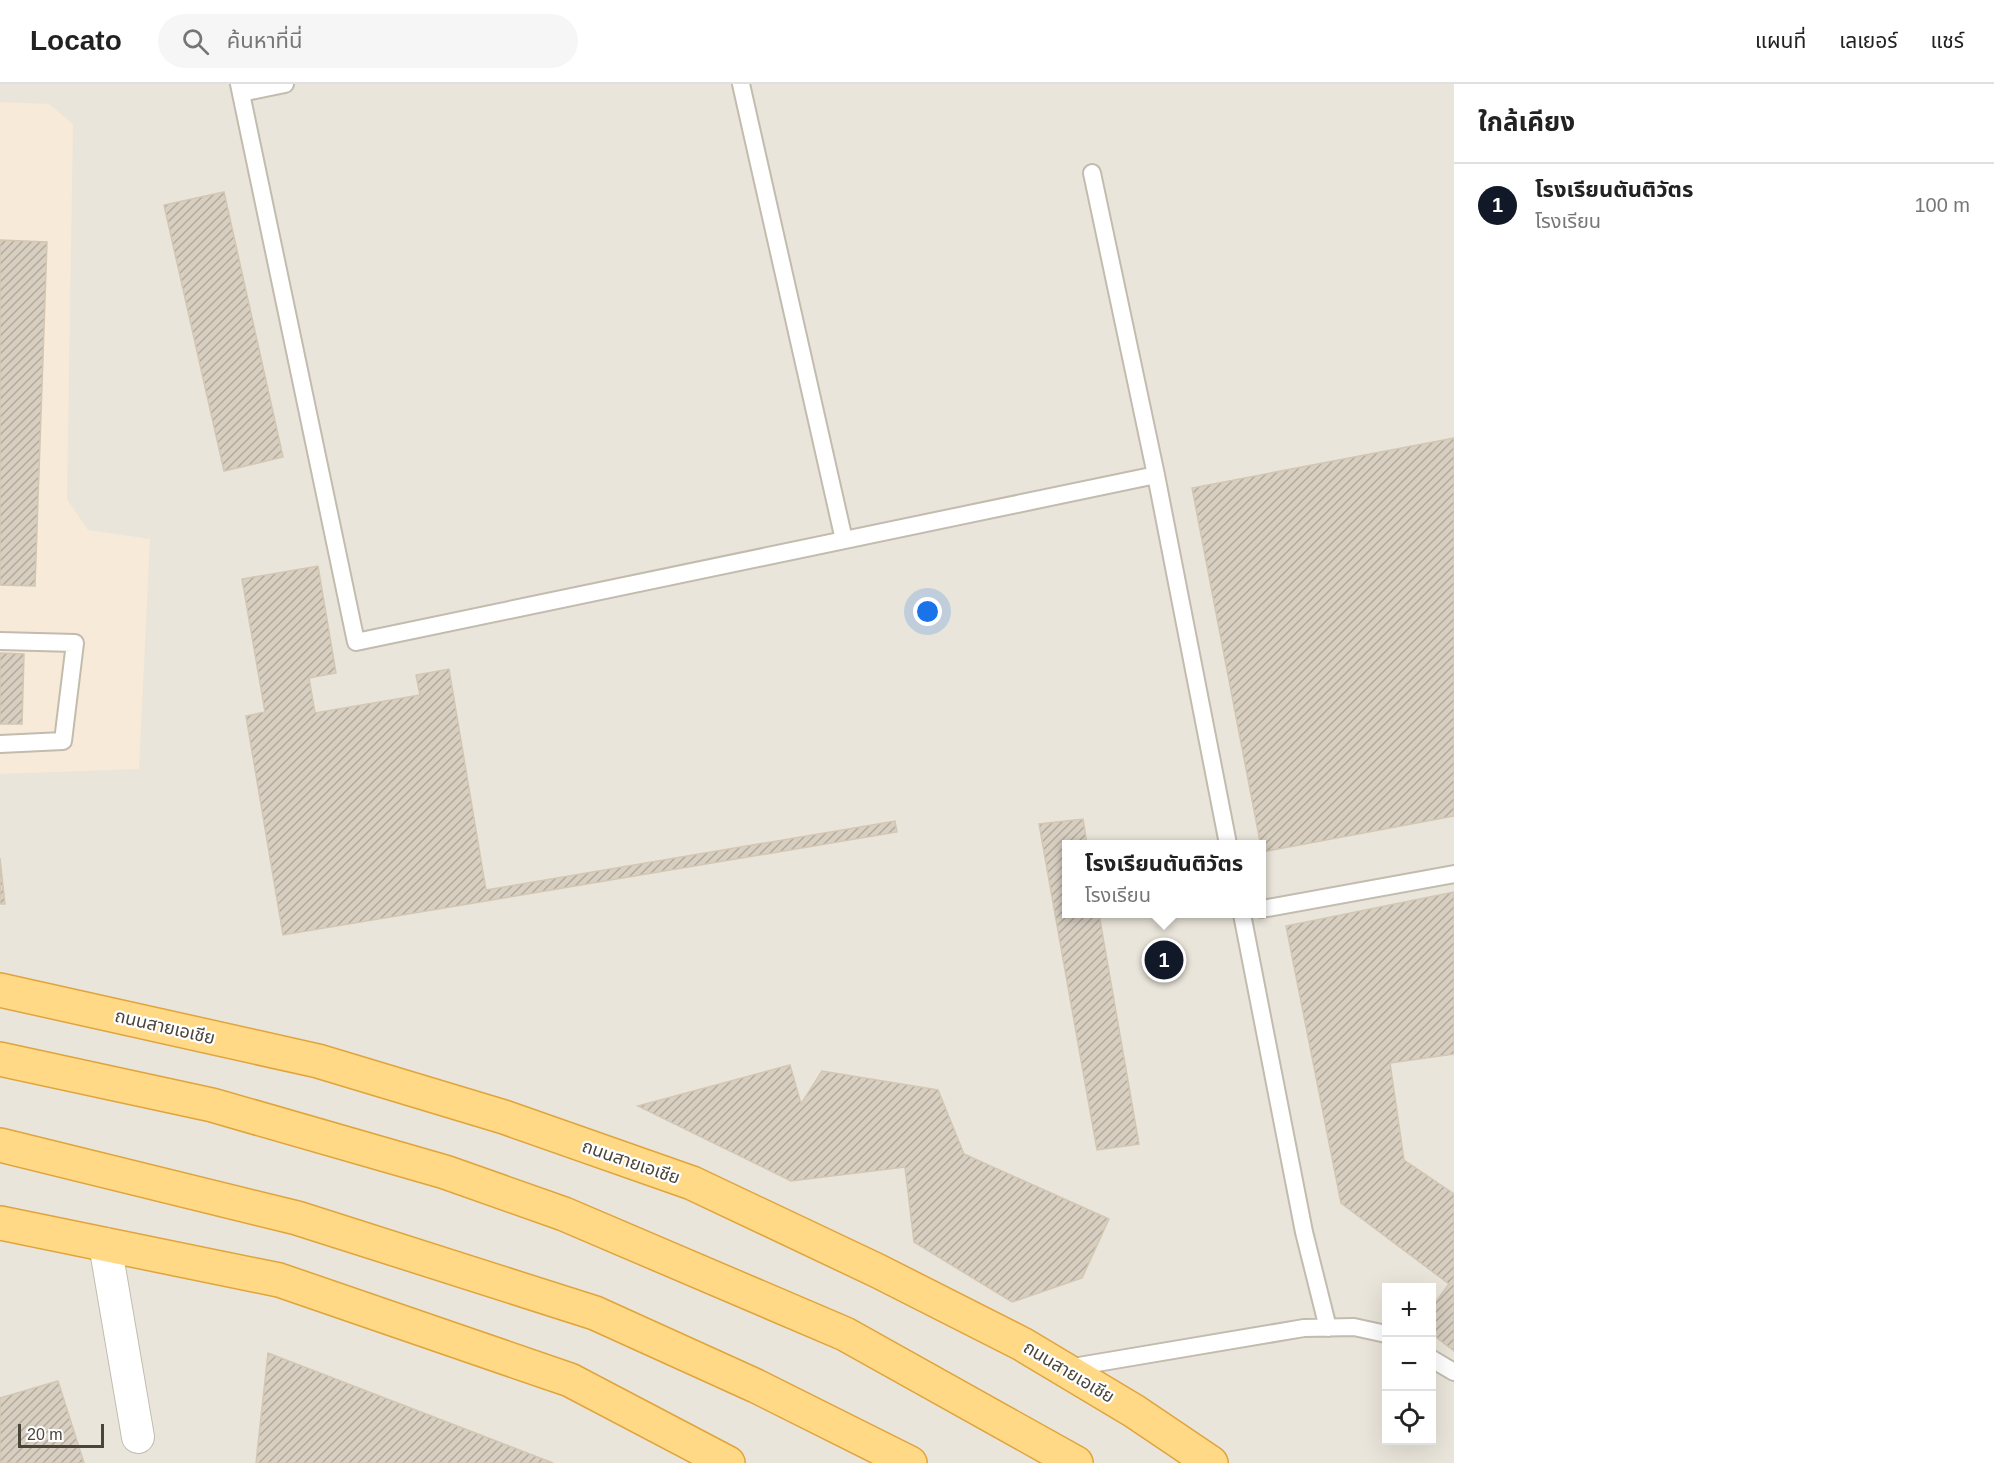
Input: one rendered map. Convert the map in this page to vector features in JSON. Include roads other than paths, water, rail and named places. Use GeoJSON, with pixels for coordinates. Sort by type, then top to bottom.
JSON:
{"type":"FeatureCollection","features":[{"type":"Feature","properties":{"kind":"highway","name":"ถนนสายเอเชีย"},"geometry":{"type":"LineString","coordinates":[[0,990],[318,1061],[504,1117],[692,1183],[878,1271],[1022,1344],[1134,1411],[1211,1463]]}},
{"type":"Feature","properties":{"kind":"highway"},"geometry":{"type":"LineString","coordinates":[[0,1059],[212,1105],[445,1172],[564,1214],[845,1334],[1076,1463]]}},
{"type":"Feature","properties":{"kind":"highway"},"geometry":{"type":"LineString","coordinates":[[0,1145],[297,1218],[595,1313],[756,1386],[910,1463]]}},
{"type":"Feature","properties":{"kind":"highway"},"geometry":{"type":"LineString","coordinates":[[0,1223],[279,1280],[570,1380],[728,1463]]}},
{"type":"Feature","properties":{"kind":"street"},"geometry":{"type":"LineString","coordinates":[[105,1244],[138,1437]]}},
{"type":"Feature","properties":{"kind":"lane"},"geometry":{"type":"LineString","coordinates":[[285,84],[240,88],[356,642],[1156,474]]}},
{"type":"Feature","properties":{"kind":"lane"},"geometry":{"type":"LineString","coordinates":[[741,84],[844,540]]}},
{"type":"Feature","properties":{"kind":"lane"},"geometry":{"type":"LineString","coordinates":[[1092,173],[1156,474],[1227,840]]}},
{"type":"Feature","properties":{"kind":"lane"},"geometry":{"type":"LineString","coordinates":[[0,641],[75,643],[63,741],[0,744]]}},
{"type":"Feature","properties":{"kind":"lane"},"geometry":{"type":"LineString","coordinates":[[1266,908],[1454,874]]}},
{"type":"Feature","properties":{"kind":"lane"},"geometry":{"type":"LineString","coordinates":[[1243,918],[1304,1232],[1328,1328]]}},
{"type":"Feature","properties":{"kind":"lane"},"geometry":{"type":"LineString","coordinates":[[1063,1369],[1304,1328],[1354,1327],[1382,1333]]}},
{"type":"Feature","properties":{"kind":"lane"},"geometry":{"type":"LineString","coordinates":[[1436,1362],[1454,1372]]}},
{"type":"Feature","properties":{"kind":"place","name":"โรงเรียนตันติวัตร"},"geometry":{"type":"Point","coordinates":[1164,960]}}]}
